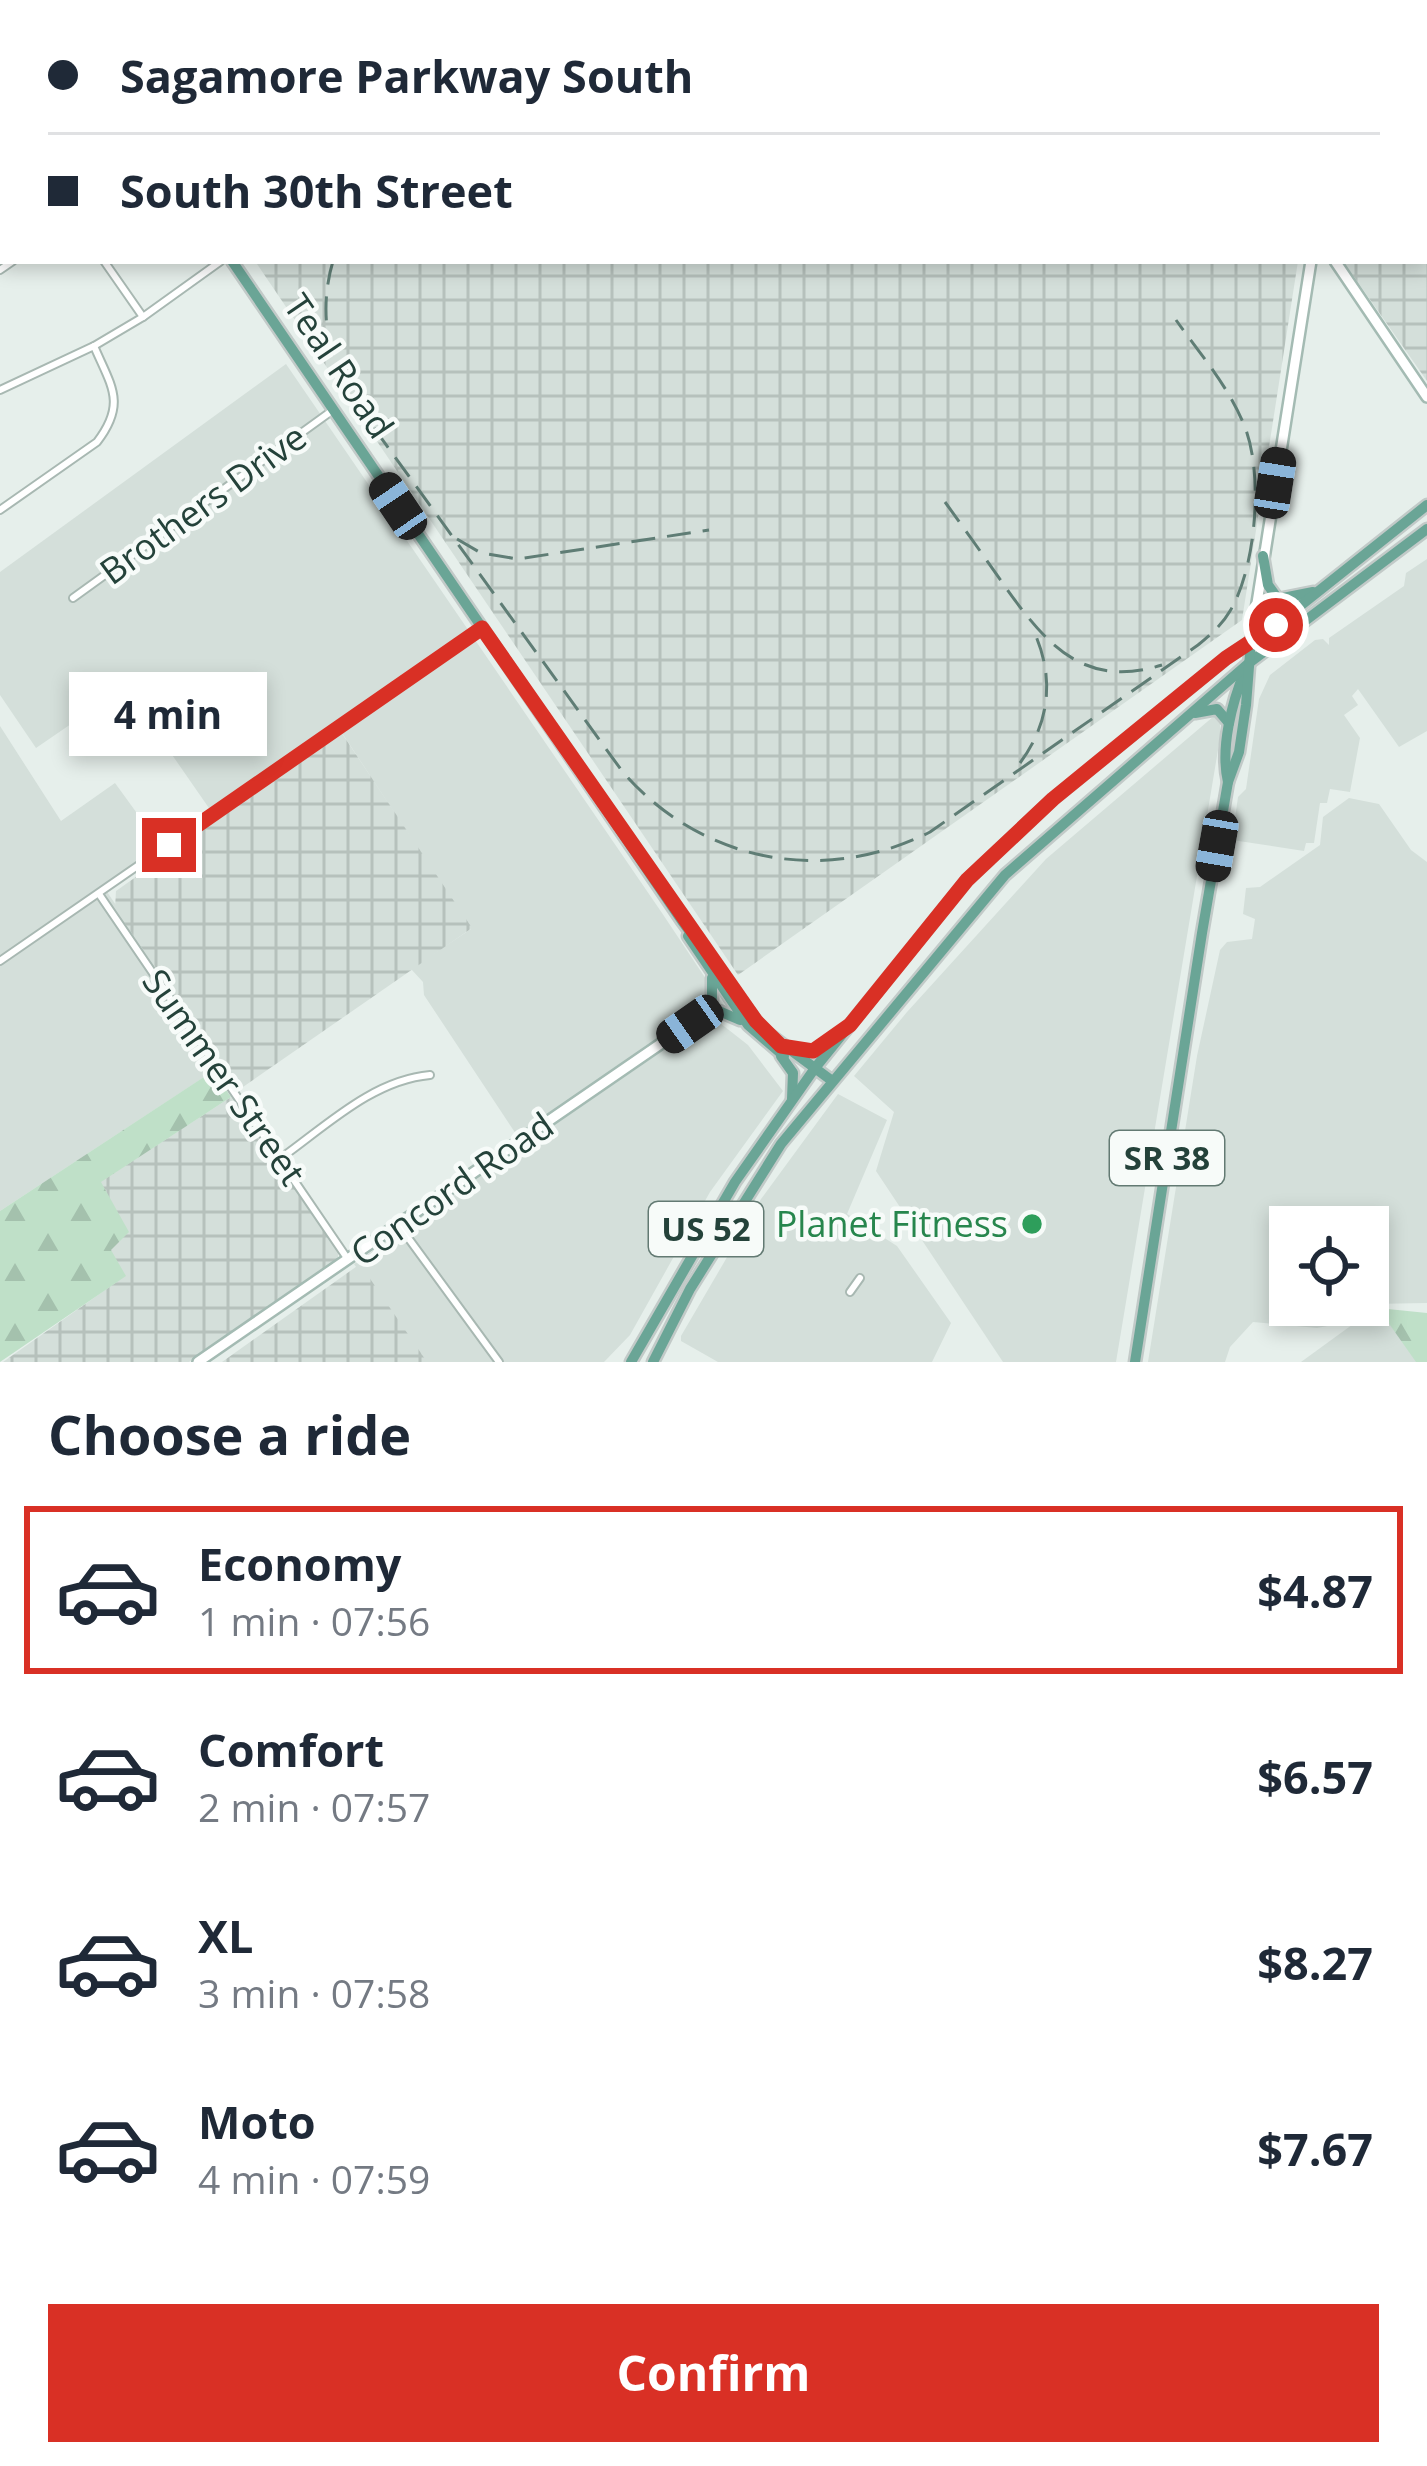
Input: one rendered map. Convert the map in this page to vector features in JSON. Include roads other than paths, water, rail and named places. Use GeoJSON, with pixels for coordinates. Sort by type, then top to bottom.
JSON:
{"type":"FeatureCollection","features":[{"type":"Feature","properties":{"kind":"main road","name":"Teal Road"},"geometry":{"type":"LineString","coordinates":[[234,264],[682,921],[777,1047]]}},
{"type":"Feature","properties":{"kind":"main road"},"geometry":{"type":"LineString","coordinates":[[791,1102],[967,880],[1053,799],[1427,505]]}},
{"type":"Feature","properties":{"kind":"main road"},"geometry":{"type":"LineString","coordinates":[[831,1080],[1005,875],[1249,663],[1427,529]]}},
{"type":"Feature","properties":{"kind":"main road"},"geometry":{"type":"LineString","coordinates":[[1263,556],[1268,585],[1278,599],[1316,591]]}},
{"type":"Feature","properties":{"kind":"main road","name":"SR 38"},"geometry":{"type":"LineString","coordinates":[[1135,1362],[1228,782],[1238,752],[1251,641]]}},
{"type":"Feature","properties":{"kind":"main road","name":"SR 38"},"geometry":{"type":"LineString","coordinates":[[1228,782],[1225,765],[1236,693],[1249,663]]}},
{"type":"Feature","properties":{"kind":"main road"},"geometry":{"type":"LineString","coordinates":[[1187,717],[1217,709],[1226,715],[1230,728]]}},
{"type":"Feature","properties":{"kind":"main road","name":"Teal Road"},"geometry":{"type":"LineString","coordinates":[[682,921],[748,1024],[831,1080]]}},
{"type":"Feature","properties":{"kind":"main road"},"geometry":{"type":"LineString","coordinates":[[710,971],[713,994],[704,1014],[729,1013],[748,1024]]}},
{"type":"Feature","properties":{"kind":"main road"},"geometry":{"type":"LineString","coordinates":[[777,1047],[813,1051],[850,1025]]}},
{"type":"Feature","properties":{"kind":"main road"},"geometry":{"type":"LineString","coordinates":[[777,1047],[793,1072],[791,1102]]}},
{"type":"Feature","properties":{"kind":"main road","name":"US 52"},"geometry":{"type":"LineString","coordinates":[[653,1362],[690,1289],[781,1144],[831,1080]]}},
{"type":"Feature","properties":{"kind":"main road","name":"US 52"},"geometry":{"type":"LineString","coordinates":[[631,1362],[697,1242],[791,1102]]}},
{"type":"Feature","properties":{"kind":"street"},"geometry":{"type":"LineString","coordinates":[[106,264],[143,317]]}},
{"type":"Feature","properties":{"kind":"street"},"geometry":{"type":"LineString","coordinates":[[0,390],[94,346],[217,264]]}},
{"type":"Feature","properties":{"kind":"street"},"geometry":{"type":"LineString","coordinates":[[1251,641],[1311,264]]}},
{"type":"Feature","properties":{"kind":"street"},"geometry":{"type":"LineString","coordinates":[[1337,264],[1427,397]]}},
{"type":"Feature","properties":{"kind":"street"},"geometry":{"type":"LineString","coordinates":[[0,510],[98,442],[109,427],[115,398],[94,346]]}},
{"type":"Feature","properties":{"kind":"street","name":"Brothers Drive"},"geometry":{"type":"LineString","coordinates":[[73,598],[333,410]]}},
{"type":"Feature","properties":{"kind":"street"},"geometry":{"type":"LineString","coordinates":[[0,962],[482,628]]}},
{"type":"Feature","properties":{"kind":"street","name":"Summer Street"},"geometry":{"type":"LineString","coordinates":[[99,894],[349,1260]]}},
{"type":"Feature","properties":{"kind":"street","name":"Concord Road"},"geometry":{"type":"LineString","coordinates":[[198,1362],[704,1014]]}},
{"type":"Feature","properties":{"kind":"street"},"geometry":{"type":"LineString","coordinates":[[281,1158],[380,1088],[430,1075]]}},
{"type":"Feature","properties":{"kind":"street"},"geometry":{"type":"LineString","coordinates":[[398,1224],[499,1362]]}},
{"type":"Feature","properties":{"kind":"street"},"geometry":{"type":"LineString","coordinates":[[850,1292],[860,1278]]}},
{"type":"Feature","properties":{"kind":"railway"},"geometry":{"type":"LineString","coordinates":[[332,264],[327,328],[348,392],[622,771],[688,827],[765,856],[806,860],[889,849],[930,832],[1198,645],[1227,616],[1239,593],[1251,547],[1255,497],[1251,450],[1232,400],[1176,320]]}},
{"type":"Feature","properties":{"kind":"railway"},"geometry":{"type":"LineString","coordinates":[[945,502],[1021,609],[1070,657],[1110,671],[1162,665]]}},
{"type":"Feature","properties":{"kind":"railway"},"geometry":{"type":"LineString","coordinates":[[457,539],[481,553],[518,559],[709,530]]}},
{"type":"Feature","properties":{"kind":"railway"},"geometry":{"type":"LineString","coordinates":[[1020,763],[1037,733],[1046,701],[1045,668],[1035,634]]}},
{"type":"Feature","properties":{"kind":"place","name":"Planet Fitness"},"geometry":{"type":"Point","coordinates":[1032,1224]}}]}
